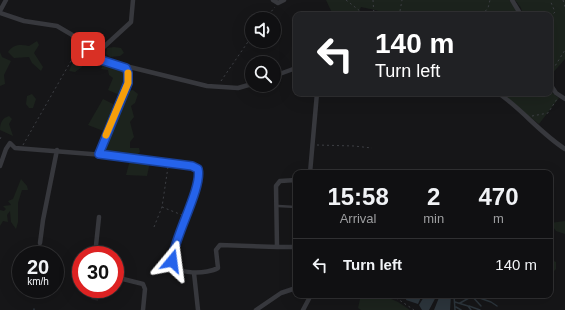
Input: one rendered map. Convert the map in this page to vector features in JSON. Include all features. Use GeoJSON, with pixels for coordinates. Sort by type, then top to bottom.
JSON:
{"type":"FeatureCollection","features":[{"type":"Feature","properties":{"kind":"street"},"geometry":{"type":"LineString","coordinates":[[6,0],[0,12],[24,21],[57,26],[74,36],[101,60],[126,68],[196,84],[238,88],[245,86]]}},
{"type":"Feature","properties":{"kind":"street"},"geometry":{"type":"LineString","coordinates":[[95,55],[131,22],[133,0]]}},
{"type":"Feature","properties":{"kind":"street"},"geometry":{"type":"LineString","coordinates":[[273,0],[278,3],[284,0]]}},
{"type":"Feature","properties":{"kind":"street"},"geometry":{"type":"LineString","coordinates":[[512,0],[520,12]]}},
{"type":"Feature","properties":{"kind":"street"},"geometry":{"type":"LineString","coordinates":[[99,154],[128,83],[128,73],[126,68]]}},
{"type":"Feature","properties":{"kind":"street"},"geometry":{"type":"LineString","coordinates":[[281,73],[293,69]]}},
{"type":"Feature","properties":{"kind":"street"},"geometry":{"type":"LineString","coordinates":[[553,87],[563,97]]}},
{"type":"Feature","properties":{"kind":"street"},"geometry":{"type":"LineString","coordinates":[[310,170],[317,96]]}},
{"type":"Feature","properties":{"kind":"street"},"geometry":{"type":"LineString","coordinates":[[502,96],[519,108],[546,135],[565,149]]}},
{"type":"Feature","properties":{"kind":"street"},"geometry":{"type":"LineString","coordinates":[[0,166],[6,148],[10,143],[15,148],[99,154],[192,166],[198,169],[199,177],[172,261],[173,266],[178,270],[194,273],[218,268],[216,250],[220,245],[293,247]]}},
{"type":"Feature","properties":{"kind":"street"},"geometry":{"type":"LineString","coordinates":[[40,243],[42,220],[57,150]]}},
{"type":"Feature","properties":{"kind":"street"},"geometry":{"type":"LineString","coordinates":[[277,247],[278,206],[276,189],[278,183],[293,180]]}},
{"type":"Feature","properties":{"kind":"street"},"geometry":{"type":"LineString","coordinates":[[96,246],[99,218]]}},
{"type":"Feature","properties":{"kind":"street"},"geometry":{"type":"LineString","coordinates":[[194,273],[198,310]]}},
{"type":"Feature","properties":{"kind":"street"},"geometry":{"type":"LineString","coordinates":[[124,279],[143,284],[145,289],[143,310]]}},
{"type":"Feature","properties":{"kind":"street"},"geometry":{"type":"LineString","coordinates":[[256,310],[281,293],[293,289]]}},
{"type":"Feature","properties":{"kind":"street"},"geometry":{"type":"LineString","coordinates":[[303,310],[309,298]]}},
{"type":"Feature","properties":{"kind":"lane"},"geometry":{"type":"LineString","coordinates":[[278,206],[293,207]]}},
{"type":"Feature","properties":{"kind":"path"},"geometry":{"type":"LineString","coordinates":[[346,0],[360,12]]}},
{"type":"Feature","properties":{"kind":"path"},"geometry":{"type":"LineString","coordinates":[[373,0],[374,12]]}},
{"type":"Feature","properties":{"kind":"path"},"geometry":{"type":"LineString","coordinates":[[400,11],[402,0]]}},
{"type":"Feature","properties":{"kind":"path"},"geometry":{"type":"LineString","coordinates":[[485,12],[488,8],[490,0]]}},
{"type":"Feature","properties":{"kind":"path"},"geometry":{"type":"LineString","coordinates":[[550,0],[555,12],[553,14]]}},
{"type":"Feature","properties":{"kind":"path"},"geometry":{"type":"LineString","coordinates":[[563,0],[565,7]]}},
{"type":"Feature","properties":{"kind":"path"},"geometry":{"type":"LineString","coordinates":[[271,12],[278,3]]}},
{"type":"Feature","properties":{"kind":"path"},"geometry":{"type":"LineString","coordinates":[[22,148],[82,43]]}},
{"type":"Feature","properties":{"kind":"path"},"geometry":{"type":"LineString","coordinates":[[218,87],[245,46]]}},
{"type":"Feature","properties":{"kind":"path"},"geometry":{"type":"LineString","coordinates":[[553,69],[565,50]]}},
{"type":"Feature","properties":{"kind":"path"},"geometry":{"type":"LineString","coordinates":[[529,118],[548,113],[554,103],[563,97]]}},
{"type":"Feature","properties":{"kind":"path"},"geometry":{"type":"LineString","coordinates":[[312,145],[372,148]]}},
{"type":"Feature","properties":{"kind":"path"},"geometry":{"type":"LineString","coordinates":[[154,227],[162,207],[168,163]]}},
{"type":"Feature","properties":{"kind":"path"},"geometry":{"type":"LineString","coordinates":[[162,207],[186,216]]}},
{"type":"Feature","properties":{"kind":"path"},"geometry":{"type":"LineString","coordinates":[[396,298],[414,310]]}},
{"type":"Feature","properties":{"kind":"shaded area"},"geometry":{"type":"Polygon","coordinates":[[[326,0],[509,0],[516,8],[517,12],[384,12],[361,7],[358,12],[332,12],[326,0]]]}},
{"type":"Feature","properties":{"kind":"shaded area"},"geometry":{"type":"Polygon","coordinates":[[[515,0],[565,0],[565,59],[553,73],[553,12],[522,12],[515,0]]]}},
{"type":"Feature","properties":{"kind":"shaded area"},"geometry":{"type":"Polygon","coordinates":[[[37,41],[39,45],[34,53],[43,67],[41,71],[32,63],[29,57],[14,58],[8,52],[12,47],[20,45],[29,46],[37,41]]]}},
{"type":"Feature","properties":{"kind":"shaded area"},"geometry":{"type":"Polygon","coordinates":[[[79,47],[91,57],[90,60],[88,58],[84,59],[82,67],[75,72],[69,71],[79,47]]]}},
{"type":"Feature","properties":{"kind":"shaded area"},"geometry":{"type":"Polygon","coordinates":[[[107,48],[121,48],[124,53],[120,56],[110,57],[106,54],[107,48]]]}},
{"type":"Feature","properties":{"kind":"shaded area"},"geometry":{"type":"Polygon","coordinates":[[[0,52],[2,57],[11,61],[4,75],[5,84],[0,86],[0,52]]]}},
{"type":"Feature","properties":{"kind":"shaded area"},"geometry":{"type":"Polygon","coordinates":[[[103,65],[117,69],[118,67],[127,73],[127,81],[122,96],[108,90],[113,78],[109,75],[108,70],[101,69],[103,65]]]}},
{"type":"Feature","properties":{"kind":"shaded area"},"geometry":{"type":"Polygon","coordinates":[[[133,90],[138,94],[135,103],[131,106],[134,117],[130,122],[134,137],[130,142],[130,148],[139,148],[140,152],[136,156],[105,153],[102,151],[128,91],[133,90]]]}},
{"type":"Feature","properties":{"kind":"shaded area"},"geometry":{"type":"Polygon","coordinates":[[[553,93],[559,98],[539,124],[503,96],[553,96],[553,93]]]}},
{"type":"Feature","properties":{"kind":"shaded area"},"geometry":{"type":"Polygon","coordinates":[[[32,94],[36,99],[33,108],[29,108],[26,104],[27,96],[32,94]]]}},
{"type":"Feature","properties":{"kind":"shaded area"},"geometry":{"type":"Polygon","coordinates":[[[103,99],[117,106],[106,132],[88,125],[103,99]]]}},
{"type":"Feature","properties":{"kind":"shaded area"},"geometry":{"type":"Polygon","coordinates":[[[9,116],[12,119],[9,124],[13,136],[0,130],[2,121],[9,116]]]}},
{"type":"Feature","properties":{"kind":"shaded area"},"geometry":{"type":"Polygon","coordinates":[[[130,160],[150,162],[147,176],[126,175],[130,160]]]}},
{"type":"Feature","properties":{"kind":"shaded area"},"geometry":{"type":"Polygon","coordinates":[[[21,179],[27,186],[28,190],[22,190],[18,203],[18,222],[16,229],[11,222],[10,211],[7,215],[8,222],[3,221],[0,226],[0,210],[4,211],[6,209],[3,206],[11,205],[8,201],[13,199],[21,179]]]}},
{"type":"Feature","properties":{"kind":"shaded area"},"geometry":{"type":"Polygon","coordinates":[[[565,221],[565,234],[556,231],[553,227],[553,223],[565,221]]]}},
{"type":"Feature","properties":{"kind":"shaded area"},"geometry":{"type":"Polygon","coordinates":[[[553,260],[556,262],[556,269],[553,272],[553,260]]]}},
{"type":"Feature","properties":{"kind":"shaded area"},"geometry":{"type":"Polygon","coordinates":[[[91,298],[99,298],[98,301],[91,298]]]}},
{"type":"Feature","properties":{"kind":"shaded area"},"geometry":{"type":"Polygon","coordinates":[[[389,298],[410,310],[361,310],[358,308],[360,299],[389,298]]]}},
{"type":"Feature","properties":{"kind":"shaded area"},"geometry":{"type":"Polygon","coordinates":[[[406,298],[421,298],[418,304],[406,300],[406,298]]]}},
{"type":"Feature","properties":{"kind":"shaded area"},"geometry":{"type":"Polygon","coordinates":[[[423,298],[435,298],[429,310],[422,310],[419,305],[423,298]]]}},
{"type":"Feature","properties":{"kind":"shaded area"},"geometry":{"type":"Polygon","coordinates":[[[439,298],[451,298],[450,310],[434,310],[439,298]]]}},
{"type":"Feature","properties":{"kind":"waterway"},"geometry":{"type":"LineString","coordinates":[[454,298],[455,310]]}},
{"type":"Feature","properties":{"kind":"waterway"},"geometry":{"type":"LineString","coordinates":[[460,303],[469,298]]}},
{"type":"Feature","properties":{"kind":"waterway"},"geometry":{"type":"LineString","coordinates":[[474,298],[481,306]]}},
{"type":"Feature","properties":{"kind":"waterway"},"geometry":{"type":"LineString","coordinates":[[480,298],[497,306]]}},
{"type":"Feature","properties":{"kind":"waterway"},"geometry":{"type":"LineString","coordinates":[[455,302],[468,306],[471,310]]}},
{"type":"Feature","properties":{"kind":"waterway"},"geometry":{"type":"LineString","coordinates":[[469,306],[480,310]]}},
{"type":"Feature","properties":{"kind":"waterway"},"geometry":{"type":"LineString","coordinates":[[456,307],[461,310]]}},
{"type":"Feature","properties":{"kind":"slow traffic"},"geometry":{"type":"LineString","coordinates":[[106,135],[124,95],[128,83],[128,73]]}},
{"type":"Feature","properties":{"kind":"route"},"geometry":{"type":"LineString","coordinates":[[88,49],[101,60],[126,68],[129,77],[124,95],[99,154],[192,166],[198,169],[199,177],[172,257],[172,261]]}}]}
